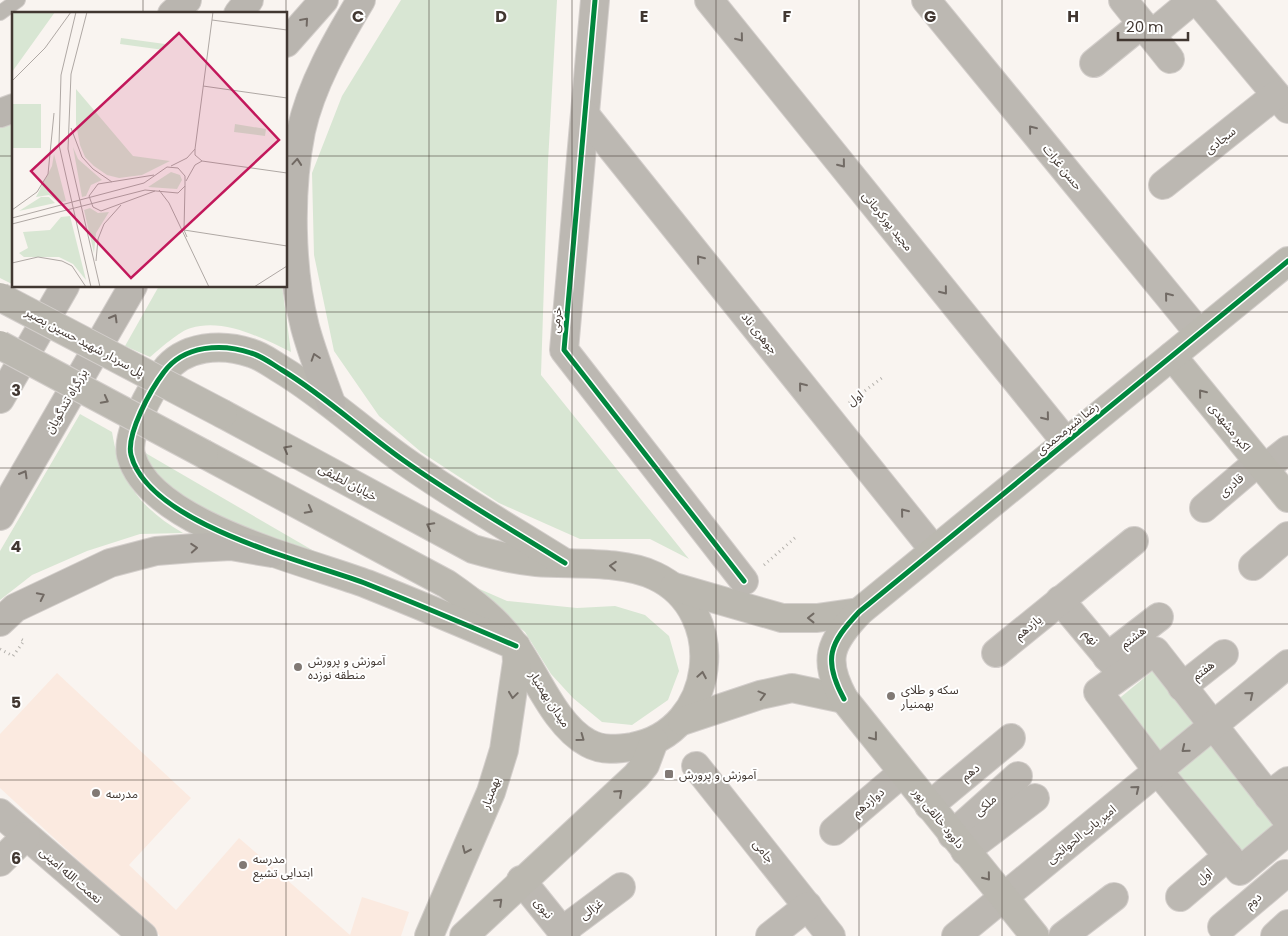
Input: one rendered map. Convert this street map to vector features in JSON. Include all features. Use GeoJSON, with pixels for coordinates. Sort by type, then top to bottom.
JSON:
{"type":"FeatureCollection","features":[{"type":"Feature","properties":{"kind":"highway"},"geometry":{"type":"LineString","coordinates":[[174,12],[187,0]]}},
{"type":"Feature","properties":{"kind":"highway"},"geometry":{"type":"LineString","coordinates":[[240,12],[249,0]]}},
{"type":"Feature","properties":{"kind":"highway"},"geometry":{"type":"LineString","coordinates":[[288,40],[324,0]]}},
{"type":"Feature","properties":{"kind":"highway"},"geometry":{"type":"LineString","coordinates":[[331,403],[305,327],[295,262],[293,207],[301,129],[326,62],[361,0]]}},
{"type":"Feature","properties":{"kind":"highway"},"geometry":{"type":"LineString","coordinates":[[0,399],[65,288]]}},
{"type":"Feature","properties":{"kind":"highway","name":"بزرگراه تندگویان"},"geometry":{"type":"LineString","coordinates":[[0,516],[132,288]]}},
{"type":"Feature","properties":{"kind":"highway"},"geometry":{"type":"LineString","coordinates":[[0,622],[15,608],[110,562],[156,551],[194,548],[230,546],[272,553]]}},
{"type":"Feature","properties":{"kind":"main road","name":"رضا شیرمحمدی"},"geometry":{"type":"LineString","coordinates":[[844,699],[832,670],[834,643],[859,612],[1288,261]]}},
{"type":"Feature","properties":{"kind":"main road","name":"پل سردار شهید حسین بصیر"},"geometry":{"type":"LineString","coordinates":[[0,297],[223,414]]}},
{"type":"Feature","properties":{"kind":"main road","name":"میدان بهمنیار"},"geometry":{"type":"LineString","coordinates":[[0,345],[447,584],[476,604],[516,646],[570,730],[589,744],[616,750],[654,740],[682,721],[699,693],[704,665],[700,626],[690,606],[674,587],[654,575],[629,568],[503,558],[473,549]]}},
{"type":"Feature","properties":{"kind":"main road"},"geometry":{"type":"LineString","coordinates":[[516,646],[364,583],[272,553],[179,511],[154,492],[136,467],[131,453],[131,440],[145,404],[164,371],[176,360],[190,352],[204,349],[220,346],[254,354],[294,377],[331,403],[403,460],[565,563]]}},
{"type":"Feature","properties":{"kind":"main road","name":"اکبر مشهدی"},"geometry":{"type":"LineString","coordinates":[[1172,356],[1288,498]]}},
{"type":"Feature","properties":{"kind":"main road","name":"خیابان لطیفی"},"geometry":{"type":"LineString","coordinates":[[223,414],[473,549]]}},
{"type":"Feature","properties":{"kind":"main road"},"geometry":{"type":"LineString","coordinates":[[674,587],[782,618],[817,618],[859,612]]}},
{"type":"Feature","properties":{"kind":"main road","name":"بهمنیار"},"geometry":{"type":"LineString","coordinates":[[430,933],[480,819],[504,750],[517,662],[516,646]]}},
{"type":"Feature","properties":{"kind":"main road"},"geometry":{"type":"LineString","coordinates":[[682,721],[760,695],[792,688],[844,699]]}},
{"type":"Feature","properties":{"kind":"main road","name":"داوود خالقی پور"},"geometry":{"type":"LineString","coordinates":[[844,699],[1035,936]]}},
{"type":"Feature","properties":{"kind":"main road"},"geometry":{"type":"LineString","coordinates":[[464,936],[521,880],[636,776],[644,765],[654,740]]}},
{"type":"Feature","properties":{"kind":"street","name":"خرمی"},"geometry":{"type":"LineString","coordinates":[[595,0],[564,350],[744,581]]}},
{"type":"Feature","properties":{"kind":"street","name":"مجید پورکرمانی"},"geometry":{"type":"LineString","coordinates":[[709,0],[1066,442]]}},
{"type":"Feature","properties":{"kind":"street","name":"حسن غرات"},"geometry":{"type":"LineString","coordinates":[[926,0],[1199,333]]}},
{"type":"Feature","properties":{"kind":"street"},"geometry":{"type":"LineString","coordinates":[[1123,0],[1170,59]]}},
{"type":"Feature","properties":{"kind":"street"},"geometry":{"type":"LineString","coordinates":[[1094,63],[1193,0]]}},
{"type":"Feature","properties":{"kind":"street"},"geometry":{"type":"LineString","coordinates":[[1197,0],[1282,102]]}},
{"type":"Feature","properties":{"kind":"street","name":"سجادی"},"geometry":{"type":"LineString","coordinates":[[1163,185],[1282,102]]}},
{"type":"Feature","properties":{"kind":"street","name":"جوهری ناد"},"geometry":{"type":"LineString","coordinates":[[586,116],[934,550]]}},
{"type":"Feature","properties":{"kind":"street","name":"قادری"},"geometry":{"type":"LineString","coordinates":[[1204,508],[1261,465],[1288,450]]}},
{"type":"Feature","properties":{"kind":"street"},"geometry":{"type":"LineString","coordinates":[[1253,566],[1288,536]]}},
{"type":"Feature","properties":{"kind":"street"},"geometry":{"type":"LineString","coordinates":[[1060,600],[1134,541]]}},
{"type":"Feature","properties":{"kind":"street","name":"یازدهم"},"geometry":{"type":"LineString","coordinates":[[996,653],[1060,600]]}},
{"type":"Feature","properties":{"kind":"street","name":"نهم"},"geometry":{"type":"LineString","coordinates":[[1060,600],[1115,665]]}},
{"type":"Feature","properties":{"kind":"street","name":"هشتم"},"geometry":{"type":"LineString","coordinates":[[1115,665],[1159,617]]}},
{"type":"Feature","properties":{"kind":"street"},"geometry":{"type":"LineString","coordinates":[[1288,821],[1278,788],[1213,726],[1155,651],[1115,665],[1098,692],[1158,771],[1240,870],[1288,831]]}},
{"type":"Feature","properties":{"kind":"street","name":"هفتم"},"geometry":{"type":"LineString","coordinates":[[1182,687],[1224,654]]}},
{"type":"Feature","properties":{"kind":"street"},"geometry":{"type":"LineString","coordinates":[[1213,726],[1288,664]]}},
{"type":"Feature","properties":{"kind":"street","name":"امیر باب الحوائجی"},"geometry":{"type":"LineString","coordinates":[[956,936],[1213,726]]}},
{"type":"Feature","properties":{"kind":"street","name":"دهم"},"geometry":{"type":"LineString","coordinates":[[929,806],[1011,738]]}},
{"type":"Feature","properties":{"kind":"street","name":"جامی"},"geometry":{"type":"LineString","coordinates":[[696,766],[831,936]]}},
{"type":"Feature","properties":{"kind":"street","name":"دوازدهم"},"geometry":{"type":"LineString","coordinates":[[834,831],[902,773]]}},
{"type":"Feature","properties":{"kind":"street","name":"ملکی"},"geometry":{"type":"LineString","coordinates":[[959,843],[1018,776]]}},
{"type":"Feature","properties":{"kind":"street"},"geometry":{"type":"LineString","coordinates":[[959,843],[1035,798]]}},
{"type":"Feature","properties":{"kind":"street","name":"نعمت الله امینی"},"geometry":{"type":"LineString","coordinates":[[0,813],[143,936]]}},
{"type":"Feature","properties":{"kind":"street"},"geometry":{"type":"LineString","coordinates":[[0,862],[26,836]]}},
{"type":"Feature","properties":{"kind":"street"},"geometry":{"type":"LineString","coordinates":[[1265,850],[1286,876]]}},
{"type":"Feature","properties":{"kind":"street","name":"اول"},"geometry":{"type":"LineString","coordinates":[[1180,896],[1228,856]]}},
{"type":"Feature","properties":{"kind":"street","name":"دوم"},"geometry":{"type":"LineString","coordinates":[[1222,927],[1286,876]]}},
{"type":"Feature","properties":{"kind":"street","name":"نبوی"},"geometry":{"type":"LineString","coordinates":[[521,880],[564,933]]}},
{"type":"Feature","properties":{"kind":"street","name":"غزالی"},"geometry":{"type":"LineString","coordinates":[[564,933],[621,887]]}},
{"type":"Feature","properties":{"kind":"street"},"geometry":{"type":"LineString","coordinates":[[1063,936],[1114,897]]}},
{"type":"Feature","properties":{"kind":"street"},"geometry":{"type":"LineString","coordinates":[[770,936],[808,906]]}},
{"type":"Feature","properties":{"kind":"street"},"geometry":{"type":"LineString","coordinates":[[1275,936],[1288,924]]}},
{"type":"Feature","properties":{"kind":"lane"},"geometry":{"type":"LineString","coordinates":[[0,13],[18,0]]}},
{"type":"Feature","properties":{"kind":"path"},"geometry":{"type":"LineString","coordinates":[[744,581],[796,537]]}},
{"type":"Feature","properties":{"kind":"path"},"geometry":{"type":"LineString","coordinates":[[0,649],[13,656],[24,641]]}},
{"type":"Feature","properties":{"kind":"shaded area","name":"مدرسه"},"geometry":{"type":"Polygon","coordinates":[[[57,673],[191,798],[129,865],[176,910],[239,838],[350,935],[362,897],[409,912],[401,936],[160,936],[0,788],[0,734],[57,673]]]}},
{"type":"Feature","properties":{"kind":"green space"},"geometry":{"type":"Polygon","coordinates":[[[401,0],[557,0],[548,162],[541,375],[689,559],[650,539],[580,539],[499,503],[421,452],[379,416],[334,351],[314,255],[312,173],[342,96],[401,0]]]}},
{"type":"Feature","properties":{"kind":"green space"},"geometry":{"type":"Polygon","coordinates":[[[12,120],[12,284],[0,278],[0,123],[12,120]]]}},
{"type":"Feature","properties":{"kind":"green space"},"geometry":{"type":"Polygon","coordinates":[[[158,288],[282,288],[291,352],[242,331],[216,326],[204,326],[186,330],[150,357],[125,346],[158,288]]]}},
{"type":"Feature","properties":{"kind":"green space"},"geometry":{"type":"Polygon","coordinates":[[[80,414],[112,432],[120,465],[134,492],[155,514],[183,533],[140,534],[87,551],[32,575],[0,600],[0,551],[80,414]]]}},
{"type":"Feature","properties":{"kind":"green space"},"geometry":{"type":"Polygon","coordinates":[[[142,451],[326,558],[201,515],[150,471],[142,451]]]}},
{"type":"Feature","properties":{"kind":"green space"},"geometry":{"type":"Polygon","coordinates":[[[453,582],[475,587],[507,601],[577,608],[615,606],[645,615],[669,636],[679,671],[668,700],[632,725],[602,722],[573,698],[551,674],[525,632],[490,603],[453,582]]]}},
{"type":"Feature","properties":{"kind":"green space"},"geometry":{"type":"Polygon","coordinates":[[[1155,669],[1276,827],[1240,856],[1116,701],[1155,669]]]}},
{"type":"Feature","properties":{"kind":"cycle path"},"geometry":{"type":"LineString","coordinates":[[595,0],[564,350],[744,581]]}},
{"type":"Feature","properties":{"kind":"cycle path"},"geometry":{"type":"LineString","coordinates":[[844,699],[833,673],[832,652],[841,633],[859,612],[1288,261]]}},
{"type":"Feature","properties":{"kind":"cycle path"},"geometry":{"type":"LineString","coordinates":[[516,646],[367,584],[270,552],[233,537],[197,521],[167,501],[144,480],[131,455],[132,436],[141,412],[153,389],[172,363],[193,351],[216,347],[255,354],[298,380],[423,474],[565,563]]}},
{"type":"Feature","properties":{"kind":"place","name":"آموزش و پرورش منطقه نوزده"},"geometry":{"type":"Point","coordinates":[298,667]}},
{"type":"Feature","properties":{"kind":"place","name":"سکه و طلای بهمنیار"},"geometry":{"type":"Point","coordinates":[891,696]}},
{"type":"Feature","properties":{"kind":"place","name":"آموزش و پرورش"},"geometry":{"type":"Point","coordinates":[669,774]}},
{"type":"Feature","properties":{"kind":"place","name":"مدرسه"},"geometry":{"type":"Point","coordinates":[96,793]}},
{"type":"Feature","properties":{"kind":"place","name":"مدرسه ابتدایی تشیع"},"geometry":{"type":"Point","coordinates":[243,865]}}]}
